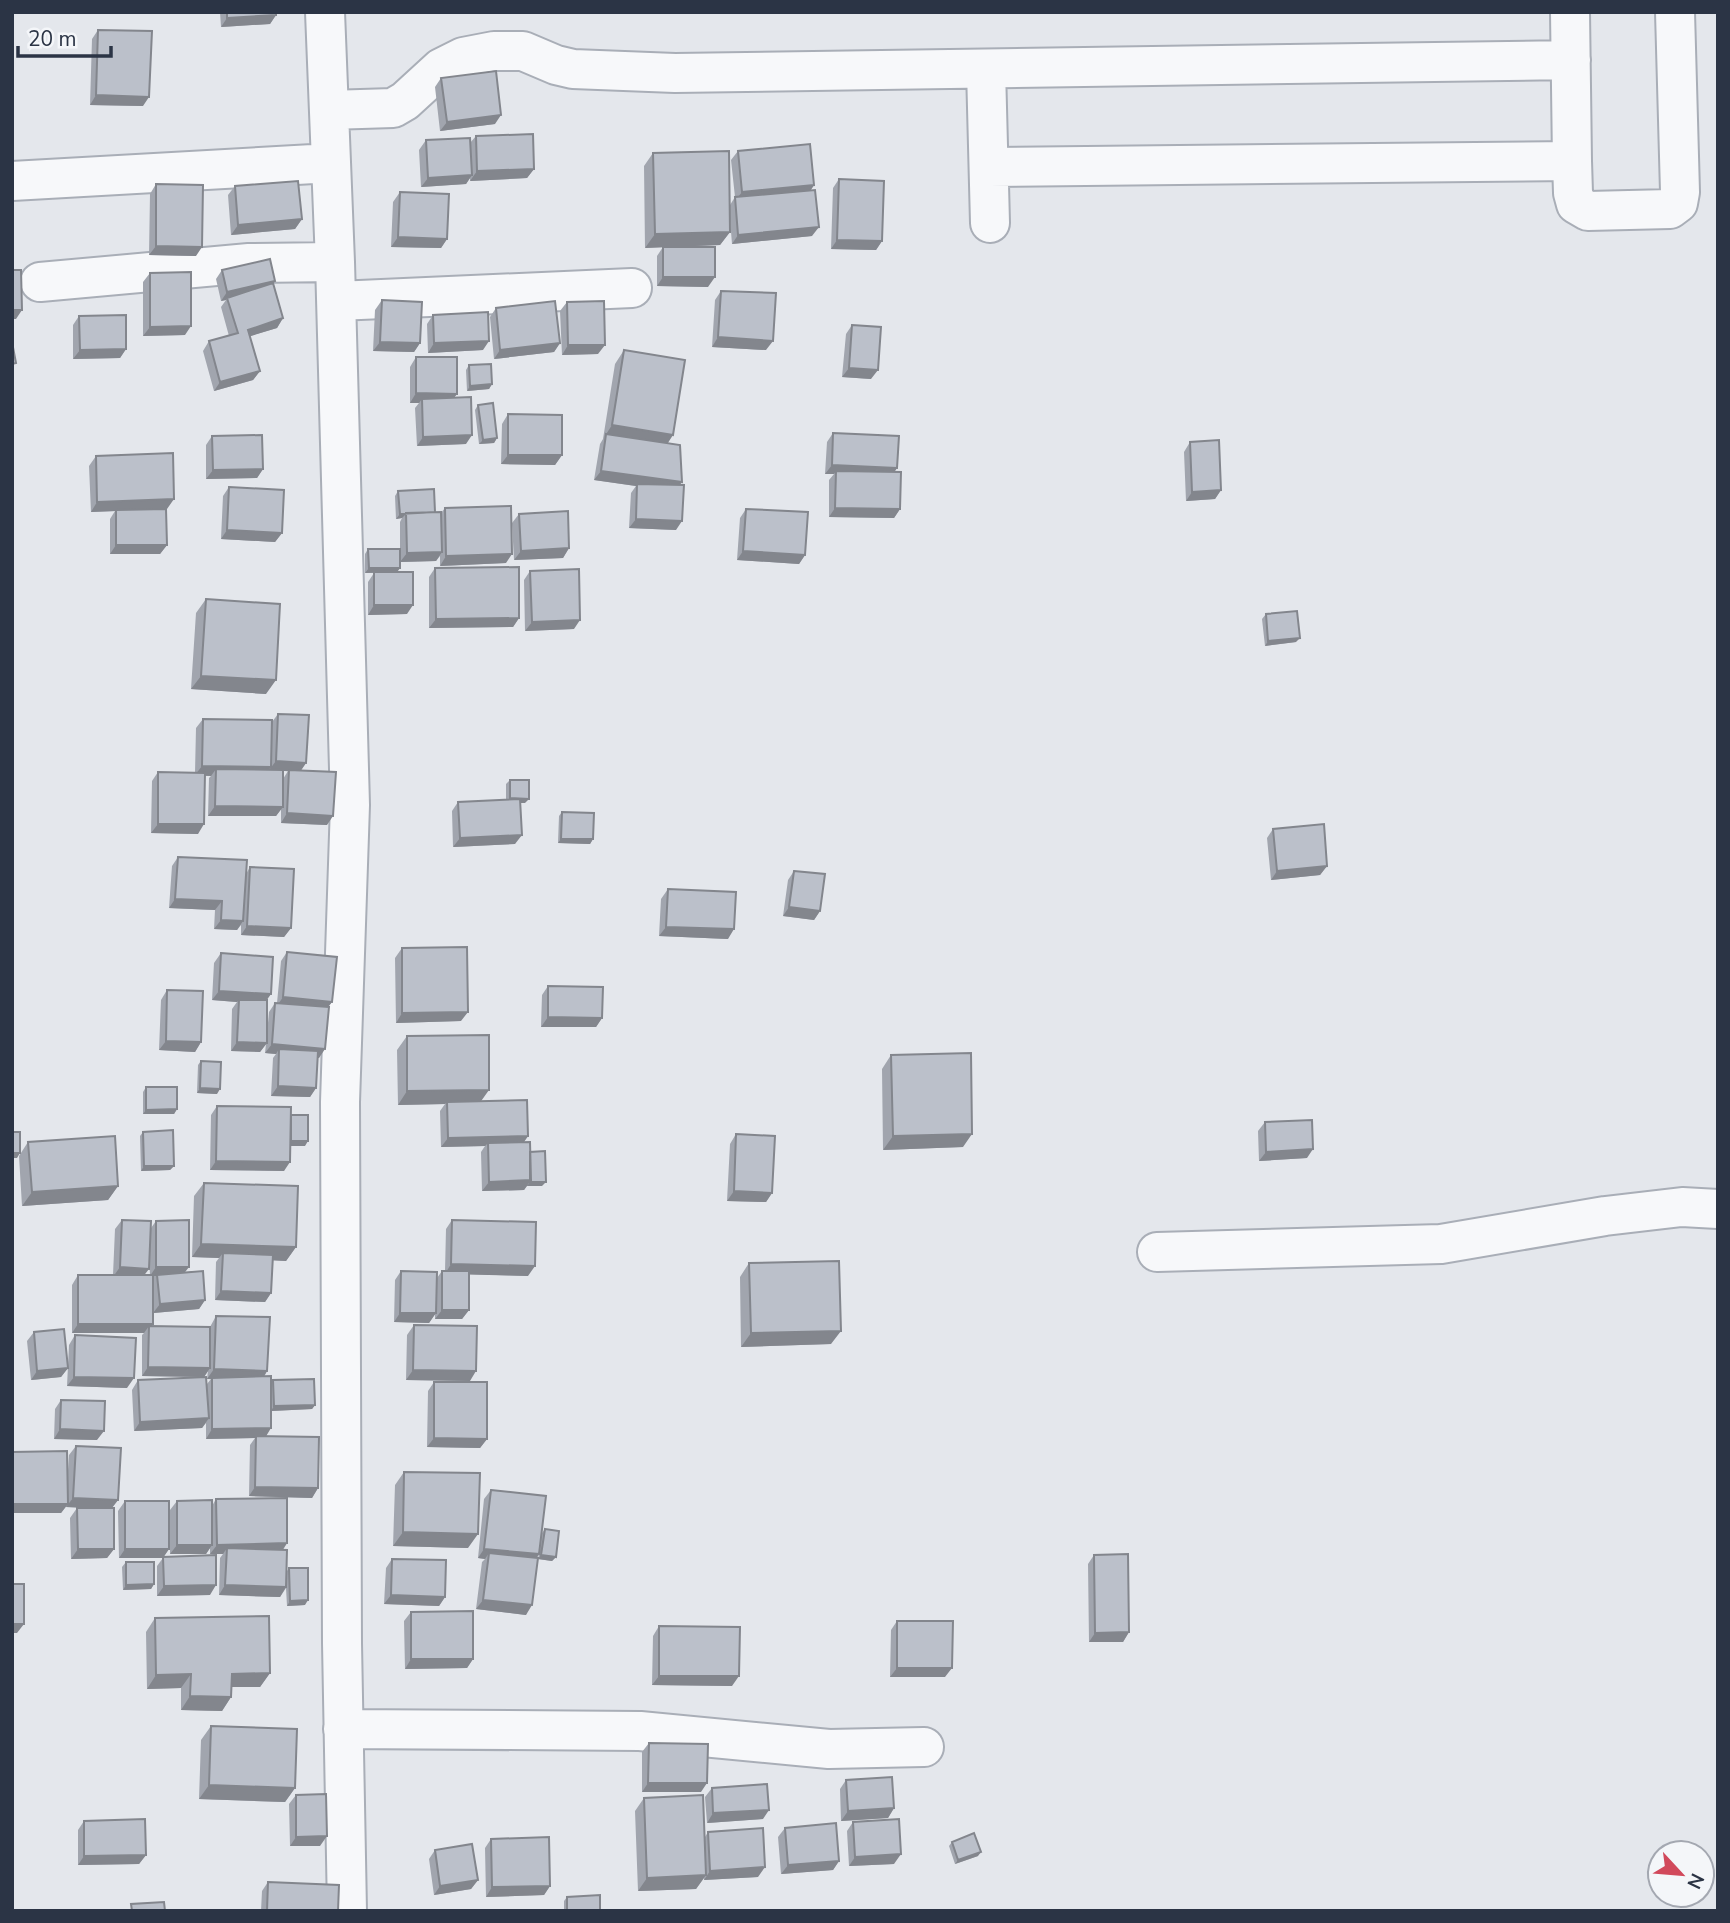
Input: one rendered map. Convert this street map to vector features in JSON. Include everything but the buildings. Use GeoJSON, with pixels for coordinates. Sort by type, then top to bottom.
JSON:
{"type":"FeatureCollection","features":[{"type":"Feature","properties":{"kind":"street"},"geometry":{"type":"LineString","coordinates":[[325,12],[337,302],[350,805],[340,1101],[347,1911]]}},
{"type":"Feature","properties":{"kind":"street"},"geometry":{"type":"LineString","coordinates":[[1570,12],[1573,193],[1576,204],[1588,211],[1670,209],[1678,203],[1680,192],[1675,12]]}},
{"type":"Feature","properties":{"kind":"street"},"geometry":{"type":"LineString","coordinates":[[329,110],[393,108],[405,101],[442,68],[463,57],[494,51],[523,51],[573,69],[675,73],[1571,60]]}},
{"type":"Feature","properties":{"kind":"street"},"geometry":{"type":"LineString","coordinates":[[986,69],[990,223]]}},
{"type":"Feature","properties":{"kind":"street"},"geometry":{"type":"LineString","coordinates":[[989,167],[1572,161]]}},
{"type":"Feature","properties":{"kind":"street"},"geometry":{"type":"LineString","coordinates":[[12,181],[331,163]]}},
{"type":"Feature","properties":{"kind":"street"},"geometry":{"type":"LineString","coordinates":[[40,282],[249,263],[335,262]]}},
{"type":"Feature","properties":{"kind":"street"},"geometry":{"type":"LineString","coordinates":[[337,302],[632,288]]}},
{"type":"Feature","properties":{"kind":"street"},"geometry":{"type":"LineString","coordinates":[[1157,1252],[1441,1244],[1605,1216],[1682,1207],[1718,1209]]}},
{"type":"Feature","properties":{"kind":"street"},"geometry":{"type":"LineString","coordinates":[[344,1729],[640,1731],[829,1749],[924,1747]]}}]}
